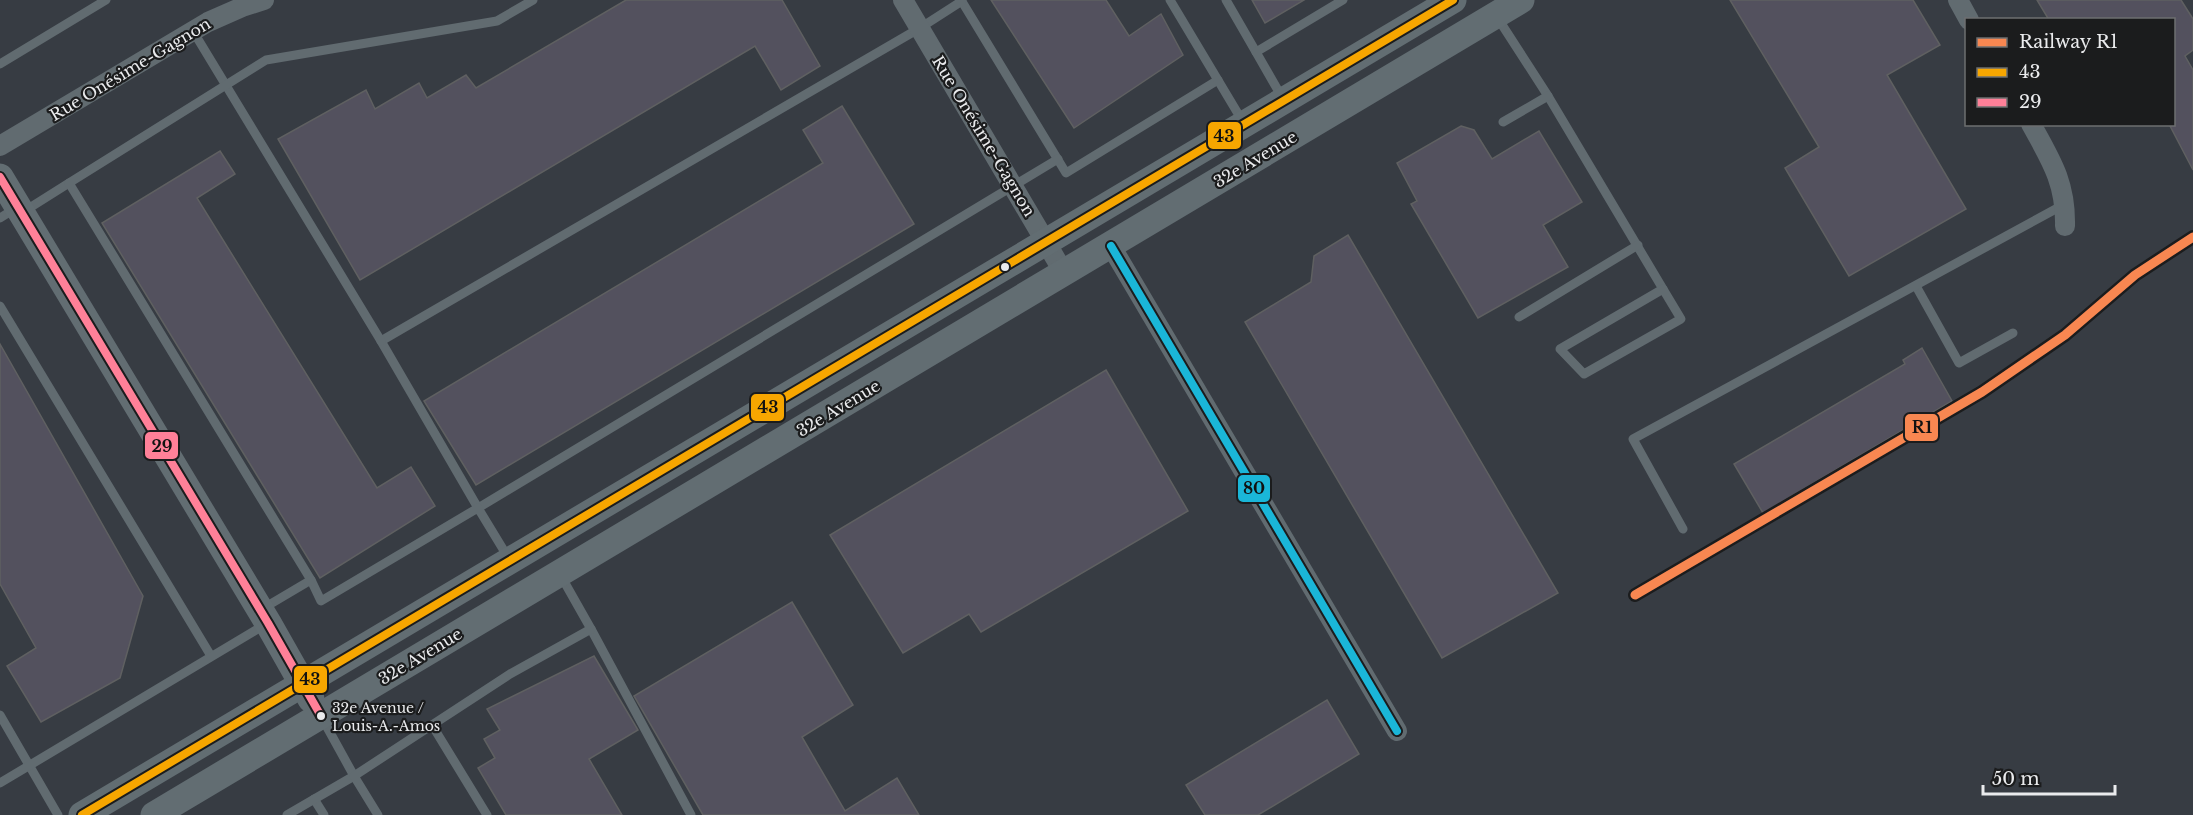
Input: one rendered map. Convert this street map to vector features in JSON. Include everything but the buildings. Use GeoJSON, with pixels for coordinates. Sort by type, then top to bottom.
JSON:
{"type":"FeatureCollection","features":[{"type":"Feature","properties":{"kind":"street","name":"Rue Onésime-Gagnon"},"geometry":{"type":"LineString","coordinates":[[0,146],[193,31],[222,15],[264,0]]}},
{"type":"Feature","properties":{"kind":"street","name":"Rue Onésime-Gagnon"},"geometry":{"type":"LineString","coordinates":[[903,0],[1064,273]]}},
{"type":"Feature","properties":{"kind":"street"},"geometry":{"type":"LineString","coordinates":[[82,815],[1453,0]]}},
{"type":"Feature","properties":{"kind":"street","name":"32e Avenue"},"geometry":{"type":"LineString","coordinates":[[154,815],[1521,0]]}},
{"type":"Feature","properties":{"kind":"street"},"geometry":{"type":"LineString","coordinates":[[1958,0],[1969,18]]}},
{"type":"Feature","properties":{"kind":"street"},"geometry":{"type":"LineString","coordinates":[[2032,126],[2053,162],[2060,180],[2065,204],[2064,226]]}},
{"type":"Feature","properties":{"kind":"street"},"geometry":{"type":"LineString","coordinates":[[0,177],[13,212],[264,616],[321,716]]}},
{"type":"Feature","properties":{"kind":"street"},"geometry":{"type":"LineString","coordinates":[[1111,246],[1397,731]]}},
{"type":"Feature","properties":{"kind":"lane"},"geometry":{"type":"LineString","coordinates":[[0,64],[106,0]]}},
{"type":"Feature","properties":{"kind":"lane"},"geometry":{"type":"LineString","coordinates":[[13,212],[69,183],[266,60],[497,21],[533,0]]}},
{"type":"Feature","properties":{"kind":"lane"},"geometry":{"type":"LineString","coordinates":[[1170,0],[1244,124]]}},
{"type":"Feature","properties":{"kind":"lane"},"geometry":{"type":"LineString","coordinates":[[1226,0],[1284,102]]}},
{"type":"Feature","properties":{"kind":"lane"},"geometry":{"type":"LineString","coordinates":[[1256,52],[1342,0]]}},
{"type":"Feature","properties":{"kind":"lane"},"geometry":{"type":"LineString","coordinates":[[381,341],[920,28],[961,1],[1066,172],[1218,80]]}},
{"type":"Feature","properties":{"kind":"lane"},"geometry":{"type":"LineString","coordinates":[[1496,15],[1548,96],[1681,319],[1584,374],[1560,349],[1663,289]]}},
{"type":"Feature","properties":{"kind":"lane"},"geometry":{"type":"LineString","coordinates":[[193,31],[381,341],[510,560]]}},
{"type":"Feature","properties":{"kind":"lane"},"geometry":{"type":"LineString","coordinates":[[1503,122],[1548,96]]}},
{"type":"Feature","properties":{"kind":"lane"},"geometry":{"type":"LineString","coordinates":[[69,183],[311,580],[321,602],[1058,159]]}},
{"type":"Feature","properties":{"kind":"lane"},"geometry":{"type":"LineString","coordinates":[[1683,529],[1633,439],[2065,204]]}},
{"type":"Feature","properties":{"kind":"lane"},"geometry":{"type":"LineString","coordinates":[[1519,317],[1638,245]]}},
{"type":"Feature","properties":{"kind":"lane"},"geometry":{"type":"LineString","coordinates":[[1916,286],[1959,363],[2013,333]]}},
{"type":"Feature","properties":{"kind":"lane"},"geometry":{"type":"LineString","coordinates":[[0,306],[211,656]]}},
{"type":"Feature","properties":{"kind":"lane"},"geometry":{"type":"LineString","coordinates":[[559,573],[691,815]]}},
{"type":"Feature","properties":{"kind":"lane"},"geometry":{"type":"LineString","coordinates":[[0,783],[211,656],[311,580]]}},
{"type":"Feature","properties":{"kind":"lane"},"geometry":{"type":"LineString","coordinates":[[287,815],[354,776],[510,674],[591,628]]}},
{"type":"Feature","properties":{"kind":"lane"},"geometry":{"type":"LineString","coordinates":[[0,715],[58,815]]}},
{"type":"Feature","properties":{"kind":"lane"},"geometry":{"type":"LineString","coordinates":[[321,716],[378,815]]}},
{"type":"Feature","properties":{"kind":"lane"},"geometry":{"type":"LineString","coordinates":[[432,724],[487,815]]}},
{"type":"Feature","properties":{"kind":"lane"},"geometry":{"type":"LineString","coordinates":[[314,799],[324,815]]}},
{"type":"Feature","properties":{"kind":"shaded area"},"geometry":{"type":"Polygon","coordinates":[[[0,0],[2193,0],[2193,815],[0,815],[0,0]]]}},
{"type":"Feature","properties":{"kind":"rail line","name":"R1"},"geometry":{"type":"LineString","coordinates":[[1635,595],[1982,392],[2065,335],[2135,275],[2193,237]]}},
{"type":"Feature","properties":{"kind":"transit line","name":"43"},"geometry":{"type":"LineString","coordinates":[[82,815],[1453,0]]}},
{"type":"Feature","properties":{"kind":"transit line","name":"29"},"geometry":{"type":"LineString","coordinates":[[0,177],[268,623],[321,716]]}},
{"type":"Feature","properties":{"kind":"transit line","name":"80"},"geometry":{"type":"LineString","coordinates":[[1111,246],[1397,731]]}},
{"type":"Feature","properties":{"kind":"place","name":"32e Avenue / Louis-A.-Amos"},"geometry":{"type":"Point","coordinates":[321,716]}}]}
